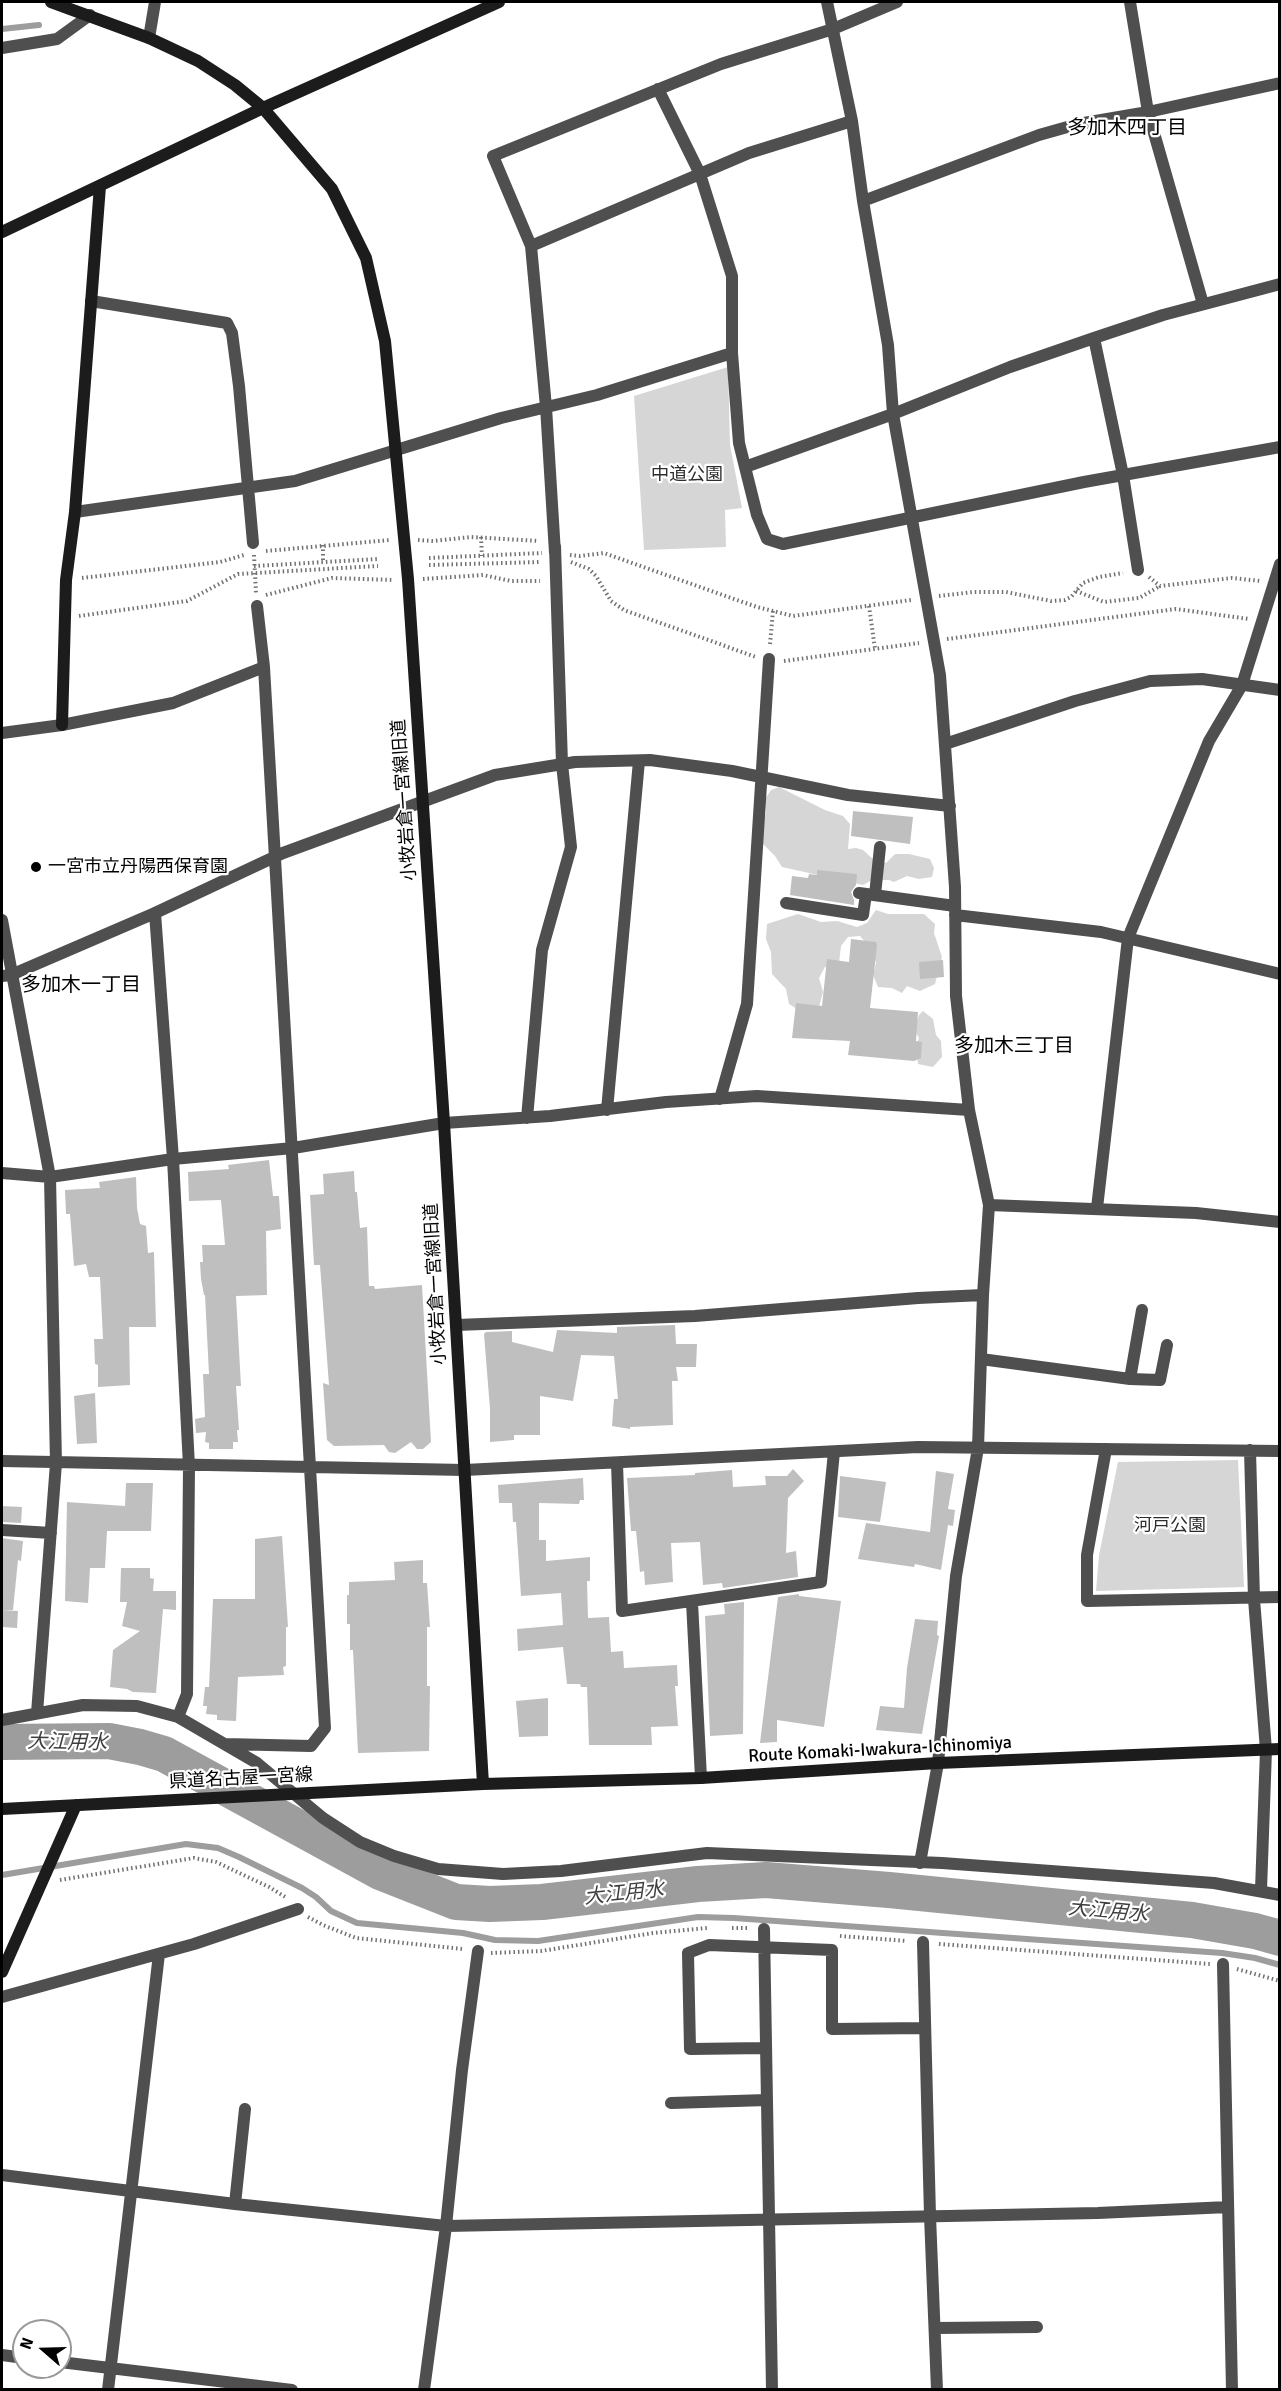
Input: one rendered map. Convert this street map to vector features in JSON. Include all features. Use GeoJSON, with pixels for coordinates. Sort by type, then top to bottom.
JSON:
{"type":"FeatureCollection","features":[{"type":"Feature","properties":{"kind":"street","name":"小牧岩倉一宮線旧道"},"geometry":{"type":"LineString","coordinates":[[51,2],[148,38],[198,61],[235,85],[263,108],[332,189],[366,258],[385,341],[408,579],[444,1123],[483,1784]]}},
{"type":"Feature","properties":{"kind":"street"},"geometry":{"type":"LineString","coordinates":[[148,38],[155,2]]}},
{"type":"Feature","properties":{"kind":"street"},"geometry":{"type":"LineString","coordinates":[[2,232],[263,108],[499,2]]}},
{"type":"Feature","properties":{"kind":"street"},"geometry":{"type":"LineString","coordinates":[[827,2],[852,121],[863,201],[888,345],[892,414],[940,675],[950,806],[956,996],[969,1110],[989,1205],[983,1295],[978,1448],[956,1576],[938,1763],[920,1863]]}},
{"type":"Feature","properties":{"kind":"street"},"geometry":{"type":"LineString","coordinates":[[526,1118],[542,950],[571,847],[562,764],[556,557],[546,407],[531,246],[493,156],[721,64],[833,29],[897,2]]}},
{"type":"Feature","properties":{"kind":"street"},"geometry":{"type":"LineString","coordinates":[[1130,2],[1148,112],[1203,304]]}},
{"type":"Feature","properties":{"kind":"street"},"geometry":{"type":"LineString","coordinates":[[2,48],[57,39],[90,15]]}},
{"type":"Feature","properties":{"kind":"street"},"geometry":{"type":"LineString","coordinates":[[863,201],[1039,135],[1078,124],[1148,112],[1280,84]]}},
{"type":"Feature","properties":{"kind":"street"},"geometry":{"type":"LineString","coordinates":[[658,89],[700,174],[732,276],[732,353],[739,443],[757,514],[766,539],[783,544],[1123,475],[1280,447]]}},
{"type":"Feature","properties":{"kind":"street"},"geometry":{"type":"LineString","coordinates":[[531,246],[749,153],[852,121]]}},
{"type":"Feature","properties":{"kind":"street"},"geometry":{"type":"LineString","coordinates":[[62,725],[66,580],[75,512],[100,186]]}},
{"type":"Feature","properties":{"kind":"street"},"geometry":{"type":"LineString","coordinates":[[745,467],[892,414],[1010,367],[1094,338],[1163,315],[1280,284]]}},
{"type":"Feature","properties":{"kind":"street"},"geometry":{"type":"LineString","coordinates":[[91,301],[227,323],[232,333],[238,376],[253,543]]}},
{"type":"Feature","properties":{"kind":"street"},"geometry":{"type":"LineString","coordinates":[[1094,338],[1123,475],[1138,570]]}},
{"type":"Feature","properties":{"kind":"street"},"geometry":{"type":"LineString","coordinates":[[75,512],[295,481],[501,418],[597,395],[732,353]]}},
{"type":"Feature","properties":{"kind":"street"},"geometry":{"type":"LineString","coordinates":[[1096,1208],[1128,938],[1209,741],[1242,685],[1280,564]]}},
{"type":"Feature","properties":{"kind":"street"},"geometry":{"type":"LineString","coordinates":[[225,1744],[311,1746],[325,1728],[264,668],[257,606]]}},
{"type":"Feature","properties":{"kind":"street"},"geometry":{"type":"LineString","coordinates":[[720,1098],[747,1004],[769,659]]}},
{"type":"Feature","properties":{"kind":"street"},"geometry":{"type":"LineString","coordinates":[[2,733],[62,725],[173,703],[264,668]]}},
{"type":"Feature","properties":{"kind":"street"},"geometry":{"type":"LineString","coordinates":[[945,744],[1075,701],[1150,681],[1202,680],[1280,690]]}},
{"type":"Feature","properties":{"kind":"street"},"geometry":{"type":"LineString","coordinates":[[607,1110],[639,760]]}},
{"type":"Feature","properties":{"kind":"street"},"geometry":{"type":"LineString","coordinates":[[6,975],[155,913],[274,858],[423,800],[495,775],[562,764],[650,760],[760,776],[848,795],[950,806]]}},
{"type":"Feature","properties":{"kind":"street"},"geometry":{"type":"LineString","coordinates":[[786,903],[863,915],[866,894],[880,847]]}},
{"type":"Feature","properties":{"kind":"street"},"geometry":{"type":"LineString","coordinates":[[866,894],[1101,932],[1280,974]]}},
{"type":"Feature","properties":{"kind":"street"},"geometry":{"type":"LineString","coordinates":[[155,913],[173,1159],[189,1466],[187,1694],[178,1717]]}},
{"type":"Feature","properties":{"kind":"street"},"geometry":{"type":"LineString","coordinates":[[2,920],[6,975],[50,1177],[56,1463],[37,1713]]}},
{"type":"Feature","properties":{"kind":"street"},"geometry":{"type":"LineString","coordinates":[[2,1173],[50,1177],[173,1159],[293,1148],[444,1123],[526,1118],[720,1098],[757,1096],[969,1110]]}},
{"type":"Feature","properties":{"kind":"street"},"geometry":{"type":"LineString","coordinates":[[989,1205],[1196,1213],[1280,1222]]}},
{"type":"Feature","properties":{"kind":"street"},"geometry":{"type":"LineString","coordinates":[[456,1325],[695,1316],[983,1295]]}},
{"type":"Feature","properties":{"kind":"street"},"geometry":{"type":"LineString","coordinates":[[1130,1379],[1142,1310]]}},
{"type":"Feature","properties":{"kind":"street"},"geometry":{"type":"LineString","coordinates":[[981,1359],[1130,1379],[1160,1380],[1167,1345]]}},
{"type":"Feature","properties":{"kind":"street"},"geometry":{"type":"LineString","coordinates":[[2,1461],[465,1470],[918,1447],[1280,1451]]}},
{"type":"Feature","properties":{"kind":"street"},"geometry":{"type":"LineString","coordinates":[[1106,1449],[1087,1555],[1087,1601],[1280,1597]]}},
{"type":"Feature","properties":{"kind":"street"},"geometry":{"type":"LineString","coordinates":[[1250,1450],[1254,1599],[1266,1750],[1261,1890]]}},
{"type":"Feature","properties":{"kind":"street"},"geometry":{"type":"LineString","coordinates":[[617,1462],[622,1611],[820,1582],[834,1452]]}},
{"type":"Feature","properties":{"kind":"street"},"geometry":{"type":"LineString","coordinates":[[2,1530],[51,1533]]}},
{"type":"Feature","properties":{"kind":"street"},"geometry":{"type":"LineString","coordinates":[[692,1602],[701,1778]]}},
{"type":"Feature","properties":{"kind":"street"},"geometry":{"type":"LineString","coordinates":[[2,1720],[83,1705],[137,1706],[178,1717],[257,1763],[288,1795],[360,1842],[394,1856],[438,1869],[503,1874],[707,1853],[920,1863],[1214,1882],[1280,1895]]}},
{"type":"Feature","properties":{"kind":"street","name":"Route Komaki-Iwakura-Ichinomiya"},"geometry":{"type":"LineString","coordinates":[[483,1784],[701,1778],[938,1763],[1280,1749]]}},
{"type":"Feature","properties":{"kind":"street","name":"県道名古屋一宮線"},"geometry":{"type":"LineString","coordinates":[[2,1809],[483,1784]]}},
{"type":"Feature","properties":{"kind":"street"},"geometry":{"type":"LineString","coordinates":[[2,1972],[76,1805]]}},
{"type":"Feature","properties":{"kind":"street"},"geometry":{"type":"LineString","coordinates":[[2,1996],[159,1954],[298,1909]]}},
{"type":"Feature","properties":{"kind":"street"},"geometry":{"type":"LineString","coordinates":[[764,1929],[772,2390]]}},
{"type":"Feature","properties":{"kind":"street"},"geometry":{"type":"LineString","coordinates":[[923,1942],[937,2390]]}},
{"type":"Feature","properties":{"kind":"street"},"geometry":{"type":"LineString","coordinates":[[766,2048],[690,2049],[688,1953],[709,1945],[832,1950],[832,2029],[924,2028]]}},
{"type":"Feature","properties":{"kind":"street"},"geometry":{"type":"LineString","coordinates":[[424,2390],[446,2226],[462,2070],[478,1951]]}},
{"type":"Feature","properties":{"kind":"street"},"geometry":{"type":"LineString","coordinates":[[108,2390],[159,1954]]}},
{"type":"Feature","properties":{"kind":"street"},"geometry":{"type":"LineString","coordinates":[[1223,1964],[1232,2390]]}},
{"type":"Feature","properties":{"kind":"street"},"geometry":{"type":"LineString","coordinates":[[670,2103],[767,2100]]}},
{"type":"Feature","properties":{"kind":"street"},"geometry":{"type":"LineString","coordinates":[[235,2204],[245,2109]]}},
{"type":"Feature","properties":{"kind":"street"},"geometry":{"type":"LineString","coordinates":[[2,2175],[235,2204],[446,2226],[1098,2213],[1228,2207]]}},
{"type":"Feature","properties":{"kind":"street"},"geometry":{"type":"LineString","coordinates":[[936,2328],[1037,2327]]}},
{"type":"Feature","properties":{"kind":"street"},"geometry":{"type":"LineString","coordinates":[[72,2363],[292,2390]]}},
{"type":"Feature","properties":{"kind":"path"},"geometry":{"type":"LineString","coordinates":[[481,537],[482,556]]}},
{"type":"Feature","properties":{"kind":"path"},"geometry":{"type":"LineString","coordinates":[[323,545],[323,562]]}},
{"type":"Feature","properties":{"kind":"path"},"geometry":{"type":"LineString","coordinates":[[66,580],[220,562],[254,553],[257,606]]}},
{"type":"Feature","properties":{"kind":"path"},"geometry":{"type":"LineString","coordinates":[[429,566],[556,557]]}},
{"type":"Feature","properties":{"kind":"path"},"geometry":{"type":"LineString","coordinates":[[429,558],[556,557],[575,562],[597,576],[611,601],[624,610],[758,658],[784,661],[1176,609],[1262,621]]}},
{"type":"Feature","properties":{"kind":"path"},"geometry":{"type":"LineString","coordinates":[[254,566],[378,560]]}},
{"type":"Feature","properties":{"kind":"path"},"geometry":{"type":"LineString","coordinates":[[64,619],[187,601],[238,574],[378,566]]}},
{"type":"Feature","properties":{"kind":"path"},"geometry":{"type":"LineString","coordinates":[[1076,591],[1104,602],[1139,598],[1160,586]]}},
{"type":"Feature","properties":{"kind":"path"},"geometry":{"type":"LineString","coordinates":[[869,606],[875,649]]}},
{"type":"Feature","properties":{"kind":"path"},"geometry":{"type":"LineString","coordinates":[[769,659],[773,611]]}},
{"type":"Feature","properties":{"kind":"path"},"geometry":{"type":"LineString","coordinates":[[42,1882],[194,1858],[216,1862],[269,1887],[282,1894],[311,1919],[356,1938],[478,1951],[511,1953],[541,1951],[671,1931],[716,1928]]}},
{"type":"Feature","properties":{"kind":"path"},"geometry":{"type":"LineString","coordinates":[[724,1928],[764,1929]]}},
{"type":"Feature","properties":{"kind":"path"},"geometry":{"type":"LineString","coordinates":[[837,1935],[1223,1964],[1280,1981]]}},
{"type":"Feature","properties":{"kind":"green space","name":"中道公園"},"geometry":{"type":"Polygon","coordinates":[[[728,367],[730,445],[742,508],[725,510],[726,547],[644,550],[634,396],[728,367]]]}},
{"type":"Feature","properties":{"kind":"green space"},"geometry":{"type":"Polygon","coordinates":[[[779,787],[825,810],[843,816],[850,824],[848,849],[863,850],[873,859],[886,863],[895,854],[909,854],[930,859],[934,868],[932,877],[919,879],[907,876],[894,882],[872,880],[863,885],[782,867],[761,842],[766,811],[765,799],[771,790],[779,787]]]}},
{"type":"Feature","properties":{"kind":"green space"},"geometry":{"type":"Polygon","coordinates":[[[876,910],[888,914],[924,914],[935,924],[934,933],[942,957],[935,984],[920,991],[907,986],[902,993],[892,988],[878,987],[873,975],[876,963],[872,950],[860,936],[848,937],[841,946],[839,963],[825,967],[819,978],[823,992],[818,1011],[799,1010],[789,1004],[786,989],[772,974],[771,952],[766,939],[767,924],[798,914],[821,922],[837,921],[857,927],[867,923],[876,910]]]}},
{"type":"Feature","properties":{"kind":"green space"},"geometry":{"type":"Polygon","coordinates":[[[923,1011],[933,1019],[936,1035],[941,1041],[942,1057],[933,1067],[918,1064],[916,1046],[919,1038],[914,1029],[923,1011]]]}},
{"type":"Feature","properties":{"kind":"green space","name":"河戸公園"},"geometry":{"type":"Polygon","coordinates":[[[1238,1460],[1244,1587],[1096,1591],[1099,1555],[1118,1462],[1238,1460]]]}},
{"type":"Feature","properties":{"kind":"building"},"geometry":{"type":"Polygon","coordinates":[[[853,811],[913,817],[910,844],[851,836],[853,811]]]}},
{"type":"Feature","properties":{"kind":"building"},"geometry":{"type":"Polygon","coordinates":[[[817,870],[857,874],[856,885],[851,892],[854,905],[790,895],[792,876],[808,878],[809,874],[817,875],[817,870]]]}},
{"type":"Feature","properties":{"kind":"building"},"geometry":{"type":"Polygon","coordinates":[[[851,939],[876,942],[877,945],[870,1008],[918,1012],[916,1041],[922,1042],[921,1058],[914,1061],[848,1055],[850,1041],[792,1038],[796,1003],[822,1006],[827,959],[849,962],[851,939]]]}},
{"type":"Feature","properties":{"kind":"building"},"geometry":{"type":"Polygon","coordinates":[[[943,960],[944,977],[920,979],[919,962],[943,960]]]}},
{"type":"Feature","properties":{"kind":"building"},"geometry":{"type":"Polygon","coordinates":[[[269,1160],[273,1196],[279,1196],[281,1229],[266,1231],[267,1295],[236,1296],[241,1386],[236,1386],[238,1442],[233,1442],[233,1449],[209,1449],[209,1443],[205,1442],[206,1432],[196,1433],[195,1419],[205,1417],[203,1374],[209,1374],[205,1295],[200,1262],[203,1262],[202,1245],[225,1245],[221,1200],[189,1201],[188,1172],[229,1169],[228,1165],[269,1160]]]}},
{"type":"Feature","properties":{"kind":"building"},"geometry":{"type":"Polygon","coordinates":[[[354,1171],[360,1228],[367,1227],[369,1286],[374,1286],[375,1289],[422,1285],[431,1442],[423,1449],[417,1449],[411,1442],[395,1453],[389,1452],[384,1445],[334,1446],[327,1440],[323,1383],[329,1385],[320,1265],[314,1265],[310,1195],[324,1194],[323,1174],[354,1171]]]}},
{"type":"Feature","properties":{"kind":"building"},"geometry":{"type":"Polygon","coordinates":[[[136,1177],[140,1224],[146,1226],[148,1253],[154,1252],[156,1327],[129,1327],[130,1385],[98,1387],[98,1365],[95,1364],[94,1339],[103,1339],[100,1277],[89,1277],[86,1264],[74,1266],[70,1214],[66,1214],[65,1190],[100,1188],[99,1182],[136,1177]]]}},
{"type":"Feature","properties":{"kind":"building"},"geometry":{"type":"Polygon","coordinates":[[[675,1325],[676,1344],[697,1344],[696,1367],[676,1367],[678,1381],[672,1381],[673,1425],[630,1427],[630,1429],[612,1426],[614,1399],[618,1399],[614,1356],[581,1355],[573,1401],[540,1396],[540,1435],[514,1435],[514,1440],[490,1442],[490,1409],[484,1334],[486,1332],[512,1331],[512,1342],[553,1352],[557,1330],[617,1333],[617,1327],[675,1325]]]}},
{"type":"Feature","properties":{"kind":"building"},"geometry":{"type":"Polygon","coordinates":[[[95,1393],[97,1443],[77,1444],[74,1396],[95,1393]]]}},
{"type":"Feature","properties":{"kind":"building"},"geometry":{"type":"Polygon","coordinates":[[[793,1469],[804,1481],[788,1498],[786,1553],[796,1551],[798,1577],[723,1588],[722,1583],[703,1585],[700,1542],[671,1543],[673,1582],[645,1585],[644,1571],[640,1572],[636,1531],[631,1531],[627,1478],[695,1475],[695,1473],[732,1470],[733,1487],[766,1485],[765,1476],[787,1476],[793,1469]]]}},
{"type":"Feature","properties":{"kind":"building"},"geometry":{"type":"Polygon","coordinates":[[[936,1471],[954,1474],[948,1509],[955,1510],[953,1526],[948,1525],[941,1570],[915,1564],[914,1567],[858,1559],[866,1523],[930,1532],[936,1471]]]}},
{"type":"Feature","properties":{"kind":"building"},"geometry":{"type":"Polygon","coordinates":[[[840,1476],[886,1482],[880,1522],[838,1517],[840,1476]]]}},
{"type":"Feature","properties":{"kind":"building"},"geometry":{"type":"Polygon","coordinates":[[[583,1478],[584,1500],[580,1500],[579,1504],[539,1503],[539,1540],[546,1540],[546,1561],[590,1557],[590,1581],[587,1581],[588,1618],[609,1617],[611,1652],[623,1651],[624,1668],[677,1665],[678,1686],[675,1686],[678,1726],[651,1727],[652,1745],[589,1745],[587,1687],[581,1687],[580,1684],[567,1684],[563,1647],[518,1651],[517,1629],[563,1625],[561,1593],[521,1596],[516,1522],[513,1522],[512,1503],[499,1503],[498,1485],[583,1478]]]}},
{"type":"Feature","properties":{"kind":"building"},"geometry":{"type":"Polygon","coordinates":[[[126,1483],[153,1483],[151,1531],[107,1531],[105,1568],[90,1568],[88,1603],[65,1601],[67,1502],[125,1506],[126,1483]]]}},
{"type":"Feature","properties":{"kind":"building"},"geometry":{"type":"Polygon","coordinates":[[[2,1506],[22,1507],[21,1523],[2,1522],[2,1506]]]}},
{"type":"Feature","properties":{"kind":"building"},"geometry":{"type":"Polygon","coordinates":[[[282,1536],[288,1627],[286,1627],[284,1675],[238,1677],[236,1721],[217,1720],[217,1715],[206,1714],[207,1706],[203,1706],[205,1687],[209,1687],[213,1599],[255,1599],[255,1539],[282,1536]]]}},
{"type":"Feature","properties":{"kind":"building"},"geometry":{"type":"Polygon","coordinates":[[[2,1538],[23,1541],[21,1561],[18,1560],[13,1610],[2,1610],[2,1538]]]}},
{"type":"Feature","properties":{"kind":"building"},"geometry":{"type":"Polygon","coordinates":[[[423,1560],[423,1583],[427,1583],[430,1627],[427,1627],[427,1686],[430,1686],[429,1751],[358,1753],[353,1650],[350,1650],[350,1624],[347,1624],[349,1582],[395,1580],[394,1562],[423,1560]]]}},
{"type":"Feature","properties":{"kind":"building"},"geometry":{"type":"Polygon","coordinates":[[[121,1568],[150,1568],[150,1578],[154,1579],[153,1591],[176,1591],[176,1610],[163,1609],[156,1693],[133,1692],[110,1687],[113,1650],[140,1631],[122,1626],[127,1602],[120,1602],[121,1568]]]}},
{"type":"Feature","properties":{"kind":"building"},"geometry":{"type":"Polygon","coordinates":[[[799,1594],[799,1596],[841,1601],[824,1727],[777,1720],[777,1742],[760,1743],[778,1597],[799,1594]]]}},
{"type":"Feature","properties":{"kind":"building"},"geometry":{"type":"Polygon","coordinates":[[[744,1602],[743,1734],[710,1736],[705,1616],[725,1614],[724,1604],[744,1602]]]}},
{"type":"Feature","properties":{"kind":"building"},"geometry":{"type":"Polygon","coordinates":[[[2,1610],[18,1611],[17,1628],[2,1627],[2,1610]]]}},
{"type":"Feature","properties":{"kind":"building"},"geometry":{"type":"Polygon","coordinates":[[[915,1619],[938,1621],[937,1635],[939,1636],[922,1734],[876,1730],[880,1706],[904,1708],[907,1668],[915,1619]]]}},
{"type":"Feature","properties":{"kind":"building"},"geometry":{"type":"Polygon","coordinates":[[[548,1698],[548,1736],[519,1737],[516,1701],[548,1698]]]}},
{"type":"Feature","properties":{"kind":"waterway"},"geometry":{"type":"LineString","coordinates":[[2,29],[39,25]]}},
{"type":"Feature","properties":{"kind":"waterway","name":"大江用水"},"geometry":{"type":"LineString","coordinates":[[2,1742],[109,1741],[164,1754],[380,1872],[456,1902],[490,1904],[542,1902],[698,1884],[766,1880],[1192,1920],[1255,1931],[1280,1938]]}},
{"type":"Feature","properties":{"kind":"waterway"},"geometry":{"type":"LineString","coordinates":[[2,1875],[186,1844],[218,1848],[239,1857],[302,1888],[331,1911],[357,1923],[463,1933],[495,1940],[538,1941],[698,1917],[734,1918],[1222,1953],[1280,1965]]}},
{"type":"Feature","properties":{"kind":"place","name":"一宮市立丹陽西保育園"},"geometry":{"type":"Point","coordinates":[36,867]}},
{"type":"Feature","properties":{"kind":"district","name":"多加木四丁目"},"geometry":{"type":"Point","coordinates":[1127,129]}},
{"type":"Feature","properties":{"kind":"district","name":"多加木一丁目"},"geometry":{"type":"Point","coordinates":[81,986]}},
{"type":"Feature","properties":{"kind":"district","name":"多加木三丁目"},"geometry":{"type":"Point","coordinates":[1014,1047]}}]}
